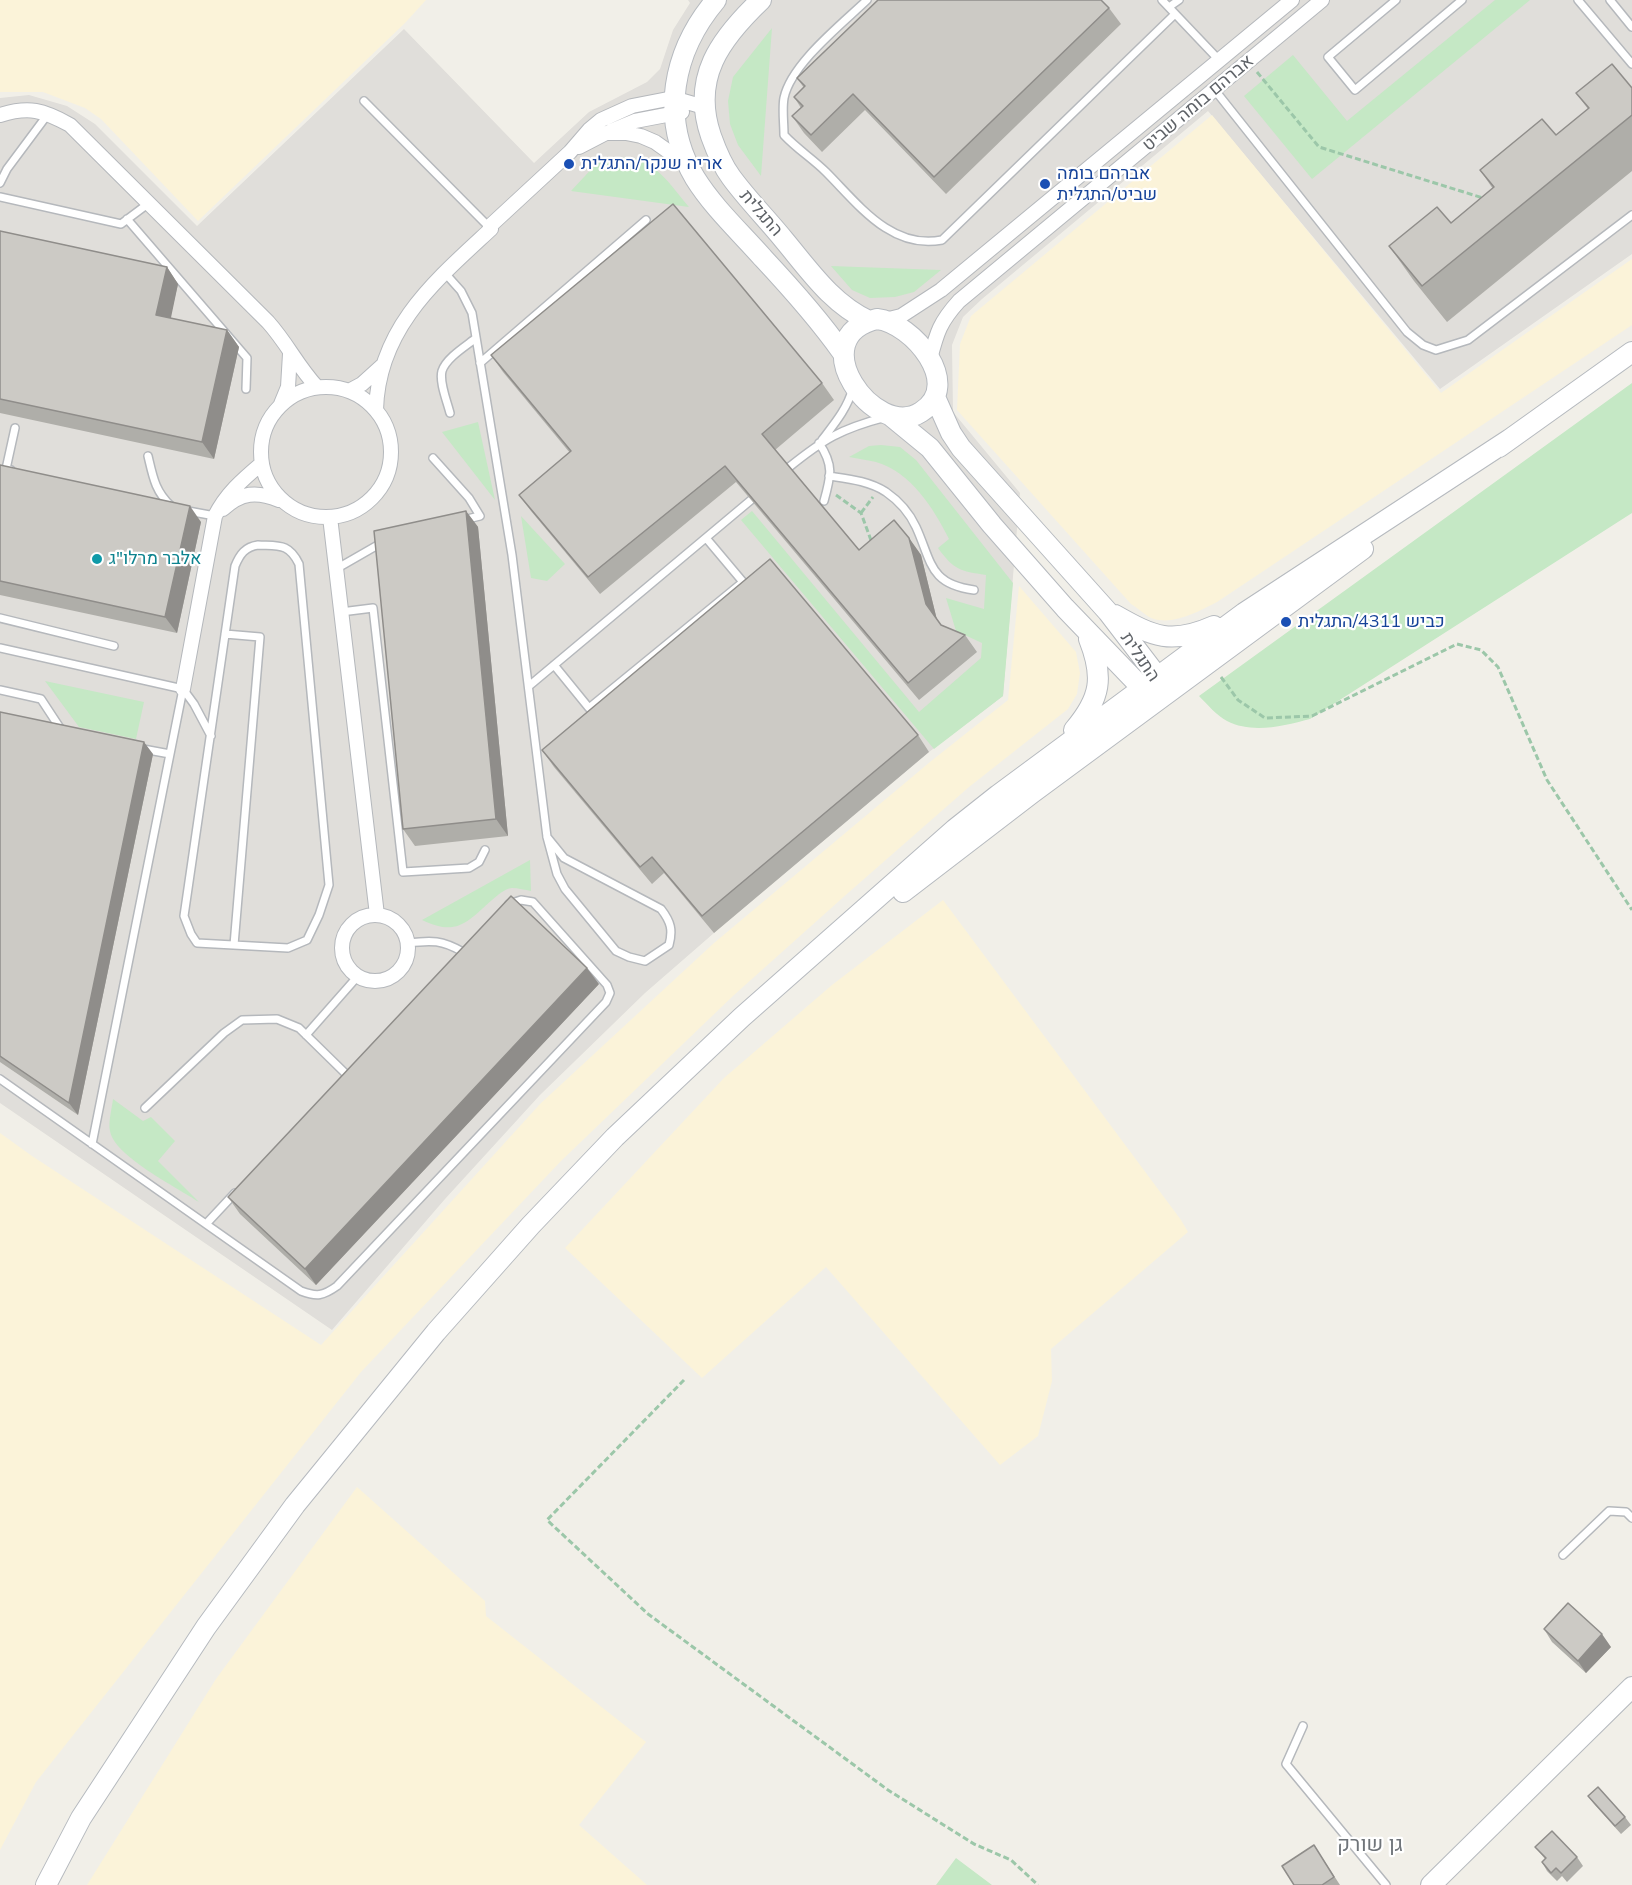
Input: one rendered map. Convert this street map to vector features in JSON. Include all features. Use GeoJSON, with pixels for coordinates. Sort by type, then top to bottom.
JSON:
{"type":"FeatureCollection","features":[{"type":"Feature","properties":{"kind":"main road"},"geometry":{"type":"LineString","coordinates":[[674,106],[676,79],[689,42],[696,27],[716,0]]}},
{"type":"Feature","properties":{"kind":"main road","name":"התגלית"},"geometry":{"type":"LineString","coordinates":[[761,0],[728,35],[712,61],[707,76],[704,106],[714,144],[730,176],[832,297],[851,311],[877,320]]}},
{"type":"Feature","properties":{"kind":"main road","name":"התגלית"},"geometry":{"type":"LineString","coordinates":[[674,106],[679,140],[689,166],[713,202],[808,308],[843,352]]}},
{"type":"Feature","properties":{"kind":"main road"},"geometry":{"type":"LineString","coordinates":[[877,320],[909,334],[921,345],[930,359],[936,375],[935,397],[921,413],[903,417],[891,416],[871,404],[854,386],[843,352],[851,334],[877,320]]}},
{"type":"Feature","properties":{"kind":"main road"},"geometry":{"type":"LineString","coordinates":[[742,1017],[936,865],[1510,439],[1632,352]]}},
{"type":"Feature","properties":{"kind":"main road","name":"התגלית"},"geometry":{"type":"LineString","coordinates":[[935,397],[951,433],[962,448],[1108,612],[1150,682],[1163,697]]}},
{"type":"Feature","properties":{"kind":"main road","name":"התגלית"},"geometry":{"type":"LineString","coordinates":[[891,416],[930,448],[992,525],[1086,631],[1150,682]]}},
{"type":"Feature","properties":{"kind":"main road"},"geometry":{"type":"LineString","coordinates":[[46,1885],[81,1818],[206,1627],[295,1505],[436,1332],[539,1217],[615,1137],[742,1017],[955,829],[1244,613],[1510,439]]}},
{"type":"Feature","properties":{"kind":"main road"},"geometry":{"type":"LineString","coordinates":[[1108,612],[1150,634],[1172,637],[1189,635],[1244,613]]}},
{"type":"Feature","properties":{"kind":"main road"},"geometry":{"type":"LineString","coordinates":[[1058,750],[1085,717],[1098,687],[1098,666],[1086,631]]}},
{"type":"Feature","properties":{"kind":"main road"},"geometry":{"type":"LineString","coordinates":[[1431,1885],[1632,1687]]}},
{"type":"Feature","properties":{"kind":"street","name":"אברהם בומה שביט"},"geometry":{"type":"LineString","coordinates":[[877,320],[901,315],[941,290],[1292,0]]}},
{"type":"Feature","properties":{"kind":"street","name":"אברהם בומה שביט"},"geometry":{"type":"LineString","coordinates":[[930,359],[938,330],[959,301],[1322,0]]}},
{"type":"Feature","properties":{"kind":"street"},"geometry":{"type":"LineString","coordinates":[[376,410],[376,395],[383,366],[408,314],[428,288],[491,229],[490,226],[570,152],[589,130],[615,112],[640,104],[704,106]]}},
{"type":"Feature","properties":{"kind":"street"},"geometry":{"type":"LineString","coordinates":[[570,152],[606,133],[674,106]]}},
{"type":"Feature","properties":{"kind":"street"},"geometry":{"type":"LineString","coordinates":[[0,115],[31,109],[48,114],[70,125],[273,327],[290,354],[317,387]]}},
{"type":"Feature","properties":{"kind":"street"},"geometry":{"type":"LineString","coordinates":[[606,133],[641,136],[665,148],[689,166]]}},
{"type":"Feature","properties":{"kind":"street"},"geometry":{"type":"LineString","coordinates":[[282,502],[268,485],[261,464],[261,442],[268,422],[281,404],[288,387],[290,354]]}},
{"type":"Feature","properties":{"kind":"street"},"geometry":{"type":"LineString","coordinates":[[349,391],[362,384],[383,366]]}},
{"type":"Feature","properties":{"kind":"street"},"geometry":{"type":"LineString","coordinates":[[215,516],[230,502],[245,495],[262,493],[298,512],[316,517],[330,517],[354,512],[370,500],[383,485],[390,466],[391,446],[386,427],[376,410],[364,399],[349,391],[333,387],[317,387],[298,393],[281,404]]}},
{"type":"Feature","properties":{"kind":"street"},"geometry":{"type":"LineString","coordinates":[[183,689],[215,516],[222,502],[235,486],[261,464]]}},
{"type":"Feature","properties":{"kind":"street"},"geometry":{"type":"LineString","coordinates":[[330,517],[377,915]]}},
{"type":"Feature","properties":{"kind":"street"},"geometry":{"type":"LineString","coordinates":[[377,915],[390,918],[399,925],[408,943],[408,954],[398,972],[379,981],[358,976],[350,969],[344,959],[342,948],[344,936],[350,926],[359,919],[377,915]]}},
{"type":"Feature","properties":{"kind":"lane"},"geometry":{"type":"LineString","coordinates":[[867,0],[806,59],[791,78],[784,99],[784,135],[824,170],[866,214],[896,234],[914,240],[934,242],[942,240],[1175,14]]}},
{"type":"Feature","properties":{"kind":"lane"},"geometry":{"type":"LineString","coordinates":[[1162,0],[1219,60]]}},
{"type":"Feature","properties":{"kind":"lane"},"geometry":{"type":"LineString","coordinates":[[1169,7],[1179,0]]}},
{"type":"Feature","properties":{"kind":"lane"},"geometry":{"type":"LineString","coordinates":[[1396,0],[1328,57],[1355,90],[1462,0]]}},
{"type":"Feature","properties":{"kind":"lane"},"geometry":{"type":"LineString","coordinates":[[1578,0],[1632,64]]}},
{"type":"Feature","properties":{"kind":"lane"},"geometry":{"type":"LineString","coordinates":[[1610,0],[1631,24]]}},
{"type":"Feature","properties":{"kind":"lane"},"geometry":{"type":"LineString","coordinates":[[1214,89],[1407,332],[1423,345],[1436,350],[1468,340],[1632,215]]}},
{"type":"Feature","properties":{"kind":"lane"},"geometry":{"type":"LineString","coordinates":[[364,101],[491,229]]}},
{"type":"Feature","properties":{"kind":"lane"},"geometry":{"type":"LineString","coordinates":[[0,183],[7,169],[48,114]]}},
{"type":"Feature","properties":{"kind":"lane"},"geometry":{"type":"LineString","coordinates":[[0,197],[121,224],[149,203]]}},
{"type":"Feature","properties":{"kind":"lane"},"geometry":{"type":"LineString","coordinates":[[128,219],[247,358],[246,389]]}},
{"type":"Feature","properties":{"kind":"lane"},"geometry":{"type":"LineString","coordinates":[[480,363],[646,220]]}},
{"type":"Feature","properties":{"kind":"lane"},"geometry":{"type":"LineString","coordinates":[[444,272],[466,299],[472,313],[512,555],[547,837],[557,874],[565,889],[616,951],[645,961],[669,945],[672,931],[668,918],[661,909],[564,858],[547,837]]}},
{"type":"Feature","properties":{"kind":"lane"},"geometry":{"type":"LineString","coordinates":[[450,413],[442,381],[442,371],[449,360],[476,338]]}},
{"type":"Feature","properties":{"kind":"lane"},"geometry":{"type":"LineString","coordinates":[[819,443],[842,414],[854,386]]}},
{"type":"Feature","properties":{"kind":"lane"},"geometry":{"type":"LineString","coordinates":[[788,468],[819,443],[844,430],[891,416]]}},
{"type":"Feature","properties":{"kind":"lane"},"geometry":{"type":"LineString","coordinates":[[15,428],[6,469],[17,472]]}},
{"type":"Feature","properties":{"kind":"lane"},"geometry":{"type":"LineString","coordinates":[[819,443],[828,456],[829,476],[824,501]]}},
{"type":"Feature","properties":{"kind":"lane"},"geometry":{"type":"LineString","coordinates":[[148,456],[153,480],[161,496],[172,507]]}},
{"type":"Feature","properties":{"kind":"lane"},"geometry":{"type":"LineString","coordinates":[[434,458],[469,498],[480,516],[458,522]]}},
{"type":"Feature","properties":{"kind":"lane"},"geometry":{"type":"LineString","coordinates":[[829,476],[856,480],[879,489],[898,502],[916,526],[928,560],[944,581],[958,588],[974,590]]}},
{"type":"Feature","properties":{"kind":"lane"},"geometry":{"type":"LineString","coordinates":[[529,686],[751,500]]}},
{"type":"Feature","properties":{"kind":"lane"},"geometry":{"type":"LineString","coordinates":[[161,504],[215,516]]}},
{"type":"Feature","properties":{"kind":"lane"},"geometry":{"type":"LineString","coordinates":[[554,665],[589,708],[743,582],[706,537]]}},
{"type":"Feature","properties":{"kind":"lane"},"geometry":{"type":"LineString","coordinates":[[336,569],[378,543],[390,540]]}},
{"type":"Feature","properties":{"kind":"lane"},"geometry":{"type":"LineString","coordinates":[[258,544],[284,546],[294,554],[298,564],[329,885],[319,915],[307,940],[288,948],[197,943],[184,916],[225,634],[235,566],[240,555],[249,547],[258,544]]}},
{"type":"Feature","properties":{"kind":"lane"},"geometry":{"type":"LineString","coordinates":[[341,612],[373,608],[403,872],[469,868],[479,862],[485,850]]}},
{"type":"Feature","properties":{"kind":"lane"},"geometry":{"type":"LineString","coordinates":[[0,618],[114,646]]}},
{"type":"Feature","properties":{"kind":"lane"},"geometry":{"type":"LineString","coordinates":[[225,634],[260,637],[234,945]]}},
{"type":"Feature","properties":{"kind":"lane"},"geometry":{"type":"LineString","coordinates":[[0,648],[183,689],[211,736]]}},
{"type":"Feature","properties":{"kind":"lane"},"geometry":{"type":"LineString","coordinates":[[92,1144],[183,689]]}},
{"type":"Feature","properties":{"kind":"lane"},"geometry":{"type":"LineString","coordinates":[[0,690],[42,699],[62,731]]}},
{"type":"Feature","properties":{"kind":"lane"},"geometry":{"type":"LineString","coordinates":[[51,729],[73,733]]}},
{"type":"Feature","properties":{"kind":"lane"},"geometry":{"type":"LineString","coordinates":[[138,747],[170,754]]}},
{"type":"Feature","properties":{"kind":"lane"},"geometry":{"type":"LineString","coordinates":[[0,1079],[301,1291],[313,1296],[324,1295],[337,1286],[606,1002],[610,993],[607,985],[533,902],[521,900],[509,903],[502,912]]}},
{"type":"Feature","properties":{"kind":"lane"},"geometry":{"type":"LineString","coordinates":[[408,943],[431,940],[448,944],[463,952]]}},
{"type":"Feature","properties":{"kind":"lane"},"geometry":{"type":"LineString","coordinates":[[455,961],[471,944]]}},
{"type":"Feature","properties":{"kind":"lane"},"geometry":{"type":"LineString","coordinates":[[306,1035],[358,976]]}},
{"type":"Feature","properties":{"kind":"lane"},"geometry":{"type":"LineString","coordinates":[[145,1107],[224,1033],[242,1020],[277,1019],[299,1028],[347,1075]]}},
{"type":"Feature","properties":{"kind":"lane"},"geometry":{"type":"LineString","coordinates":[[339,1083],[354,1067]]}},
{"type":"Feature","properties":{"kind":"lane"},"geometry":{"type":"LineString","coordinates":[[206,1224],[237,1191]]}},
{"type":"Feature","properties":{"kind":"lane"},"geometry":{"type":"LineString","coordinates":[[1563,1555],[1609,1511],[1626,1512],[1632,1518]]}},
{"type":"Feature","properties":{"kind":"lane"},"geometry":{"type":"LineString","coordinates":[[1303,1726],[1286,1764],[1386,1885]]}},
{"type":"Feature","properties":{"kind":"path"},"geometry":{"type":"LineString","coordinates":[[1248,61],[1319,147],[1493,202]]}},
{"type":"Feature","properties":{"kind":"path"},"geometry":{"type":"LineString","coordinates":[[827,489],[861,513],[875,551]]}},
{"type":"Feature","properties":{"kind":"path"},"geometry":{"type":"LineString","coordinates":[[861,513],[879,489]]}},
{"type":"Feature","properties":{"kind":"path"},"geometry":{"type":"LineString","coordinates":[[1210,662],[1238,700],[1265,718],[1312,716],[1457,644],[1481,650],[1498,667],[1547,780],[1632,910]]}},
{"type":"Feature","properties":{"kind":"path"},"geometry":{"type":"LineString","coordinates":[[684,1380],[547,1520],[648,1614],[888,1790],[974,1844],[1011,1860],[1038,1885]]}},
{"type":"Feature","properties":{"kind":"shaded area"},"geometry":{"type":"Polygon","coordinates":[[[688,0],[1632,0],[1632,254],[1440,389],[1208,111],[982,299],[963,317],[952,345],[953,412],[1020,493],[1003,696],[929,752],[645,993],[540,1095],[445,1199],[332,1330],[0,1103],[0,98],[29,95],[67,106],[95,124],[197,226],[404,29],[534,163],[589,112],[647,82],[660,69],[673,30],[690,3],[688,0]]]}},
{"type":"Feature","properties":{"kind":"green space"},"geometry":{"type":"Polygon","coordinates":[[[1495,0],[1530,0],[1312,179],[1244,96],[1293,55],[1347,121],[1495,0]]]}},
{"type":"Feature","properties":{"kind":"green space"},"geometry":{"type":"Polygon","coordinates":[[[772,28],[761,176],[738,145],[730,124],[728,101],[733,77],[772,28]]]}},
{"type":"Feature","properties":{"kind":"green space"},"geometry":{"type":"Polygon","coordinates":[[[627,157],[638,159],[655,169],[689,207],[571,191],[597,163],[627,157]]]}},
{"type":"Feature","properties":{"kind":"green space"},"geometry":{"type":"Polygon","coordinates":[[[831,266],[941,270],[914,292],[895,297],[870,298],[852,290],[831,266]]]}},
{"type":"Feature","properties":{"kind":"green space"},"geometry":{"type":"Polygon","coordinates":[[[1632,383],[1632,513],[1310,719],[1257,728],[1237,725],[1223,719],[1199,696],[1632,383]]]}},
{"type":"Feature","properties":{"kind":"green space"},"geometry":{"type":"Polygon","coordinates":[[[478,422],[495,500],[442,432],[478,422]]]}},
{"type":"Feature","properties":{"kind":"green space"},"geometry":{"type":"Polygon","coordinates":[[[869,446],[900,447],[916,460],[1013,583],[1003,696],[934,749],[741,520],[752,511],[919,712],[981,658],[982,643],[956,631],[946,598],[984,609],[986,575],[958,568],[938,548],[949,539],[929,504],[911,483],[889,467],[849,457],[869,446]]]}},
{"type":"Feature","properties":{"kind":"green space"},"geometry":{"type":"Polygon","coordinates":[[[521,516],[565,564],[547,581],[531,578],[521,516]]]}},
{"type":"Feature","properties":{"kind":"green space"},"geometry":{"type":"Polygon","coordinates":[[[45,681],[144,702],[136,739],[79,727],[45,681]]]}},
{"type":"Feature","properties":{"kind":"green space"},"geometry":{"type":"Polygon","coordinates":[[[530,860],[531,891],[514,888],[506,890],[461,925],[444,927],[422,920],[530,860]]]}},
{"type":"Feature","properties":{"kind":"green space"},"geometry":{"type":"Polygon","coordinates":[[[113,1099],[143,1121],[151,1117],[175,1141],[158,1161],[199,1202],[134,1161],[114,1141],[110,1131],[113,1099]]]}},
{"type":"Feature","properties":{"kind":"green space"},"geometry":{"type":"Polygon","coordinates":[[[956,1858],[992,1885],[936,1885],[956,1858]]]}},
{"type":"Feature","properties":{"kind":"sand"},"geometry":{"type":"Polygon","coordinates":[[[0,0],[426,0],[405,23],[198,221],[101,119],[85,108],[43,92],[0,92],[0,0]]]}},
{"type":"Feature","properties":{"kind":"sand"},"geometry":{"type":"Polygon","coordinates":[[[1212,115],[1441,393],[1632,259],[1632,325],[1217,602],[1178,619],[1162,620],[1151,618],[1131,604],[957,410],[960,344],[971,316],[1212,115]]]}},
{"type":"Feature","properties":{"kind":"sand"},"geometry":{"type":"Polygon","coordinates":[[[1019,586],[1076,652],[1080,673],[1077,694],[1068,709],[969,787],[734,995],[561,1161],[361,1372],[36,1782],[0,1850],[0,1133],[321,1345],[540,1104],[714,943],[930,762],[1008,700],[1019,586]]]}},
{"type":"Feature","properties":{"kind":"sand"},"geometry":{"type":"Polygon","coordinates":[[[943,900],[1188,1232],[1051,1349],[1052,1381],[1038,1436],[1000,1465],[826,1267],[702,1378],[565,1248],[724,1078],[832,985],[943,900]]]}},
{"type":"Feature","properties":{"kind":"sand"},"geometry":{"type":"Polygon","coordinates":[[[357,1487],[485,1601],[486,1616],[646,1742],[579,1825],[647,1885],[87,1885],[216,1679],[357,1487]]]}},
{"type":"Feature","properties":{"kind":"building"},"geometry":{"type":"Polygon","coordinates":[[[878,0],[1101,0],[1109,8],[934,177],[853,94],[811,135],[792,116],[803,106],[794,97],[805,86],[797,78],[878,0]]]}},
{"type":"Feature","properties":{"kind":"building"},"geometry":{"type":"Polygon","coordinates":[[[1612,64],[1632,88],[1632,115],[1422,286],[1389,246],[1437,207],[1451,223],[1494,187],[1480,170],[1542,119],[1556,135],[1589,108],[1576,93],[1612,64]]]}},
{"type":"Feature","properties":{"kind":"building"},"geometry":{"type":"Polygon","coordinates":[[[673,204],[822,383],[762,434],[859,550],[894,520],[909,538],[926,604],[941,625],[965,635],[908,683],[725,466],[588,577],[519,495],[571,451],[491,355],[673,204]]]}},
{"type":"Feature","properties":{"kind":"building"},"geometry":{"type":"Polygon","coordinates":[[[0,231],[167,267],[156,315],[227,330],[202,442],[0,399],[0,231]]]}},
{"type":"Feature","properties":{"kind":"building","name":"אלבר מרלו\"ג"},"geometry":{"type":"Polygon","coordinates":[[[0,465],[190,506],[165,617],[0,581],[0,465]]]}},
{"type":"Feature","properties":{"kind":"building"},"geometry":{"type":"Polygon","coordinates":[[[466,511],[496,819],[403,829],[374,531],[466,511]]]}},
{"type":"Feature","properties":{"kind":"building"},"geometry":{"type":"Polygon","coordinates":[[[770,559],[918,735],[702,916],[652,857],[640,867],[542,750],[770,559]]]}},
{"type":"Feature","properties":{"kind":"building"},"geometry":{"type":"Polygon","coordinates":[[[0,712],[144,742],[69,1103],[0,1056],[0,712]]]}},
{"type":"Feature","properties":{"kind":"building"},"geometry":{"type":"Polygon","coordinates":[[[511,896],[587,968],[305,1269],[228,1197],[511,896]]]}},
{"type":"Feature","properties":{"kind":"building"},"geometry":{"type":"Polygon","coordinates":[[[1568,1603],[1602,1634],[1578,1661],[1544,1629],[1568,1603]]]}},
{"type":"Feature","properties":{"kind":"building"},"geometry":{"type":"Polygon","coordinates":[[[1598,1787],[1625,1817],[1615,1826],[1588,1796],[1598,1787]]]}},
{"type":"Feature","properties":{"kind":"building"},"geometry":{"type":"Polygon","coordinates":[[[1552,1831],[1577,1857],[1561,1873],[1556,1868],[1551,1873],[1542,1862],[1546,1858],[1535,1847],[1552,1831]]]}},
{"type":"Feature","properties":{"kind":"building"},"geometry":{"type":"Polygon","coordinates":[[[1314,1845],[1334,1877],[1322,1885],[1294,1885],[1282,1866],[1314,1845]]]}},
{"type":"Feature","properties":{"kind":"place","name":"אריה שנקר/התגלית"},"geometry":{"type":"Point","coordinates":[569,164]}},
{"type":"Feature","properties":{"kind":"place","name":"אברהם בומה שביט/התגלית"},"geometry":{"type":"Point","coordinates":[1045,184]}},
{"type":"Feature","properties":{"kind":"place","name":"אלבר מרלו\"ג"},"geometry":{"type":"Point","coordinates":[97,559]}},
{"type":"Feature","properties":{"kind":"place","name":"כביש 4311/התגלית"},"geometry":{"type":"Point","coordinates":[1286,622]}},
{"type":"Feature","properties":{"kind":"district","name":"גן שורק"},"geometry":{"type":"Point","coordinates":[1370,1845]}}]}
